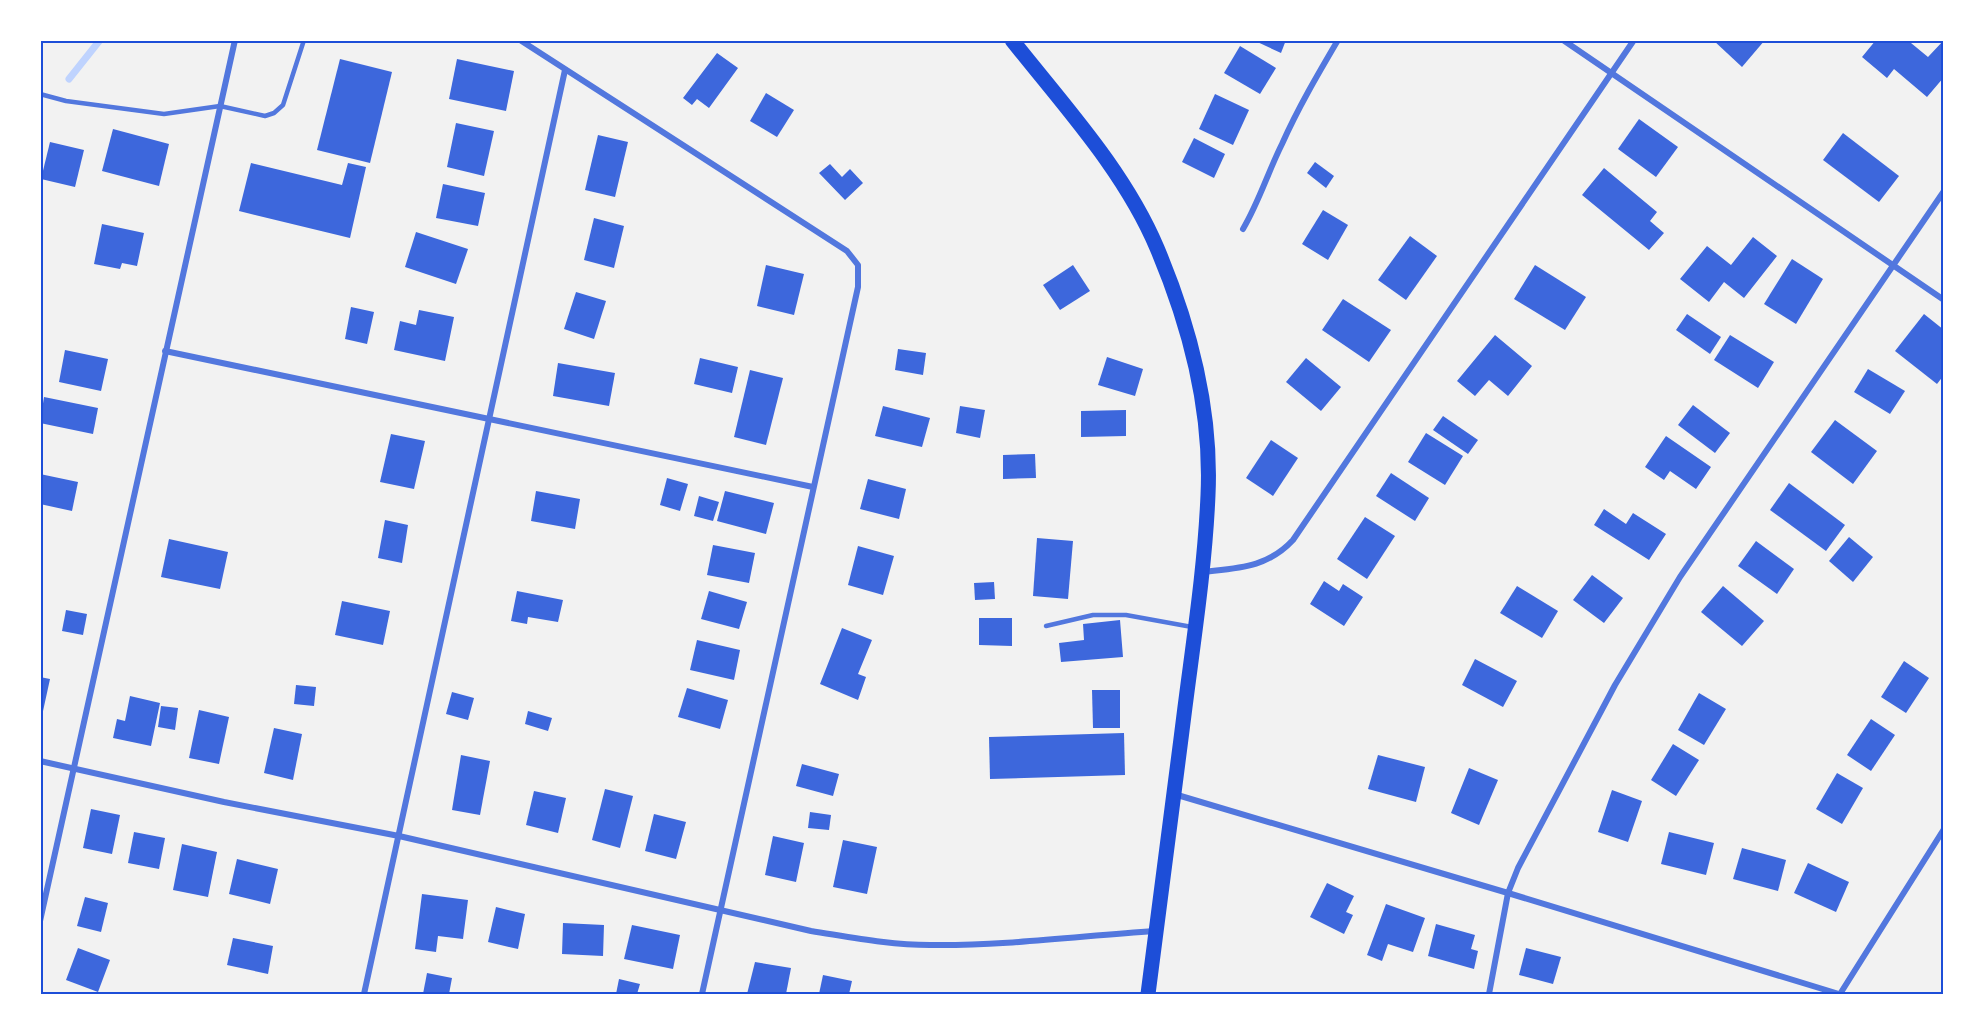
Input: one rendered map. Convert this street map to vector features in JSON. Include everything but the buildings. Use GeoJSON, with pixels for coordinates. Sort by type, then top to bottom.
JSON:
{"type":"FeatureCollection","features":[{"type":"Feature","properties":{"kind":"main road"},"geometry":{"type":"LineString","coordinates":[[1012,40],[1097,147],[1132,201],[1156,246],[1184,320],[1202,393],[1208,493],[1202,572],[1148,994]]}},
{"type":"Feature","properties":{"kind":"street"},"geometry":{"type":"LineString","coordinates":[[40,921],[234,40]]}},
{"type":"Feature","properties":{"kind":"street"},"geometry":{"type":"LineString","coordinates":[[520,40],[847,251],[858,265],[858,287],[702,994]]}},
{"type":"Feature","properties":{"kind":"street"},"geometry":{"type":"LineString","coordinates":[[1243,229],[1282,143],[1338,40]]}},
{"type":"Feature","properties":{"kind":"street"},"geometry":{"type":"LineString","coordinates":[[1563,40],[1944,300]]}},
{"type":"Feature","properties":{"kind":"street"},"geometry":{"type":"LineString","coordinates":[[1202,572],[1252,567],[1282,553],[1293,540],[1634,40]]}},
{"type":"Feature","properties":{"kind":"street"},"geometry":{"type":"LineString","coordinates":[[364,994],[565,70]]}},
{"type":"Feature","properties":{"kind":"street"},"geometry":{"type":"LineString","coordinates":[[1489,994],[1508,893],[1518,868],[1615,685],[1680,577],[1944,191]]}},
{"type":"Feature","properties":{"kind":"street"},"geometry":{"type":"LineString","coordinates":[[165,351],[813,487]]}},
{"type":"Feature","properties":{"kind":"street"},"geometry":{"type":"LineString","coordinates":[[40,761],[224,802],[399,836],[811,931],[894,943],[928,945],[958,945],[1156,931]]}},
{"type":"Feature","properties":{"kind":"street"},"geometry":{"type":"LineString","coordinates":[[1174,794],[1840,994],[1944,829]]}},
{"type":"Feature","properties":{"kind":"lane"},"geometry":{"type":"LineString","coordinates":[[40,94],[66,101],[164,114],[220,106],[265,116],[283,105],[304,40]]}},
{"type":"Feature","properties":{"kind":"lane"},"geometry":{"type":"LineString","coordinates":[[1046,626],[1093,615],[1126,615],[1195,628]]}},
{"type":"Feature","properties":{"kind":"waterway"},"geometry":{"type":"LineString","coordinates":[[69,79],[100,40]]}}]}
